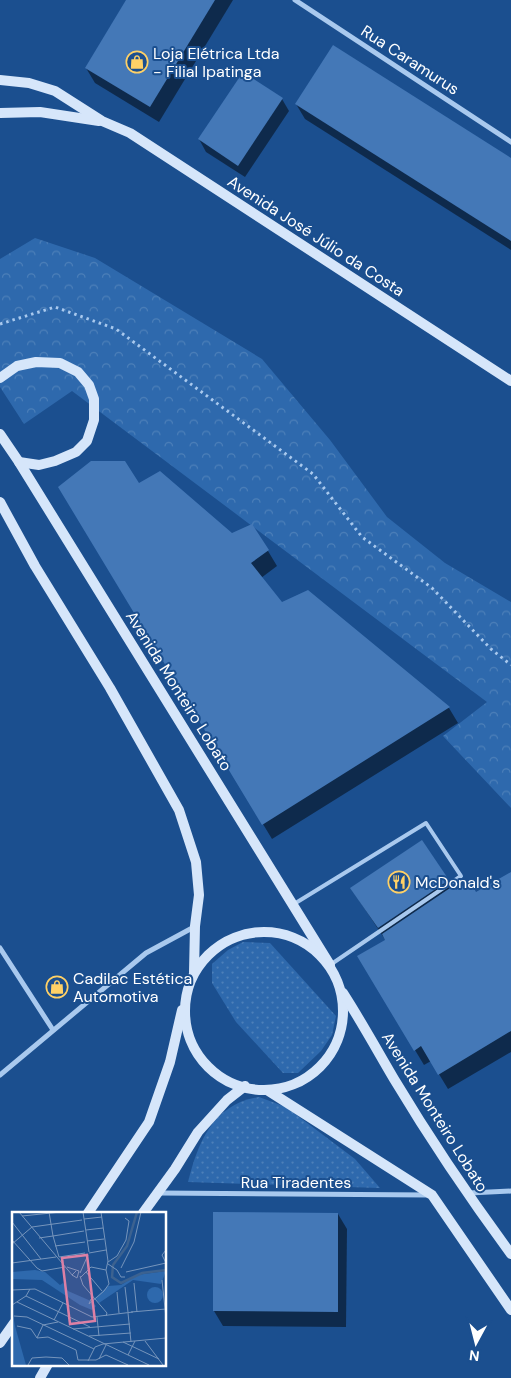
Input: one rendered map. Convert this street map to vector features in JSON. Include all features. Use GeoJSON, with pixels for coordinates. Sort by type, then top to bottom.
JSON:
{"type":"FeatureCollection","features":[{"type":"Feature","properties":{"kind":"main road","name":"Avenida José Júlio da Costa"},"geometry":{"type":"LineString","coordinates":[[0,80],[29,83],[54,90],[102,121],[130,133],[511,381]]}},
{"type":"Feature","properties":{"kind":"main road","name":"Avenida José Júlio da Costa"},"geometry":{"type":"LineString","coordinates":[[0,114],[40,112],[102,121]]}},
{"type":"Feature","properties":{"kind":"main road"},"geometry":{"type":"LineString","coordinates":[[0,378],[17,366],[36,362],[60,363],[78,372],[89,385],[94,399],[94,420],[87,441],[76,452],[55,461],[39,465],[20,462]]}},
{"type":"Feature","properties":{"kind":"main road","name":"Avenida Monteiro Lobato"},"geometry":{"type":"LineString","coordinates":[[0,434],[20,462],[330,965]]}},
{"type":"Feature","properties":{"kind":"main road"},"geometry":{"type":"LineString","coordinates":[[0,502],[35,566],[110,688],[179,810],[196,862],[200,895],[195,926],[194,972],[185,997],[170,1062],[149,1122],[89,1212]]}},
{"type":"Feature","properties":{"kind":"main road"},"geometry":{"type":"LineString","coordinates":[[185,997],[187,1032],[204,1063],[232,1084],[267,1090],[288,1087],[308,1077],[324,1063],[336,1045],[342,1025],[343,1004],[330,965],[316,951],[282,934],[256,932],[231,938],[210,952],[194,972]]}},
{"type":"Feature","properties":{"kind":"main road","name":"Avenida Monteiro Lobato"},"geometry":{"type":"LineString","coordinates":[[337,984],[466,1193],[511,1254]]}},
{"type":"Feature","properties":{"kind":"main road"},"geometry":{"type":"LineString","coordinates":[[144,1212],[198,1132],[226,1100],[245,1086]]}},
{"type":"Feature","properties":{"kind":"main road"},"geometry":{"type":"LineString","coordinates":[[267,1090],[432,1195],[511,1310]]}},
{"type":"Feature","properties":{"kind":"main road"},"geometry":{"type":"LineString","coordinates":[[0,1343],[12,1326]]}},
{"type":"Feature","properties":{"kind":"main road"},"geometry":{"type":"LineString","coordinates":[[40,1378],[47,1366]]}},
{"type":"Feature","properties":{"kind":"street","name":"Rua Caramurus"},"geometry":{"type":"LineString","coordinates":[[295,0],[511,142]]}},
{"type":"Feature","properties":{"kind":"street"},"geometry":{"type":"LineString","coordinates":[[0,1076],[146,953],[195,926]]}},
{"type":"Feature","properties":{"kind":"street"},"geometry":{"type":"LineString","coordinates":[[0,948],[53,1030]]}},
{"type":"Feature","properties":{"kind":"street"},"geometry":{"type":"LineString","coordinates":[[466,1193],[511,1191]]}},
{"type":"Feature","properties":{"kind":"street","name":"Rua Tiradentes"},"geometry":{"type":"LineString","coordinates":[[158,1193],[432,1195]]}},
{"type":"Feature","properties":{"kind":"lane"},"geometry":{"type":"LineString","coordinates":[[294,904],[426,823],[462,876],[330,965]]}},
{"type":"Feature","properties":{"kind":"path"},"geometry":{"type":"LineString","coordinates":[[0,324],[55,307],[116,328],[312,474],[362,538],[432,588],[491,649],[511,665]]}},
{"type":"Feature","properties":{"kind":"green space"},"geometry":{"type":"Polygon","coordinates":[[[35,238],[95,258],[262,359],[330,440],[387,517],[445,563],[511,602],[511,808],[443,736],[487,702],[72,391],[24,424],[0,387],[0,259],[35,238]]]}},
{"type":"Feature","properties":{"kind":"green space"},"geometry":{"type":"Polygon","coordinates":[[[243,942],[270,943],[336,1016],[332,1035],[321,1051],[298,1073],[283,1073],[236,1022],[212,983],[212,964],[228,950],[243,942]]]}},
{"type":"Feature","properties":{"kind":"green space"},"geometry":{"type":"Polygon","coordinates":[[[259,1097],[286,1107],[355,1159],[380,1188],[188,1182],[203,1139],[219,1116],[243,1101],[259,1097]]]}},
{"type":"Feature","properties":{"kind":"building"},"geometry":{"type":"Polygon","coordinates":[[[126,0],[215,0],[150,107],[85,68],[126,0]]]}},
{"type":"Feature","properties":{"kind":"building"},"geometry":{"type":"Polygon","coordinates":[[[333,45],[511,158],[511,241],[295,104],[333,45]]]}},
{"type":"Feature","properties":{"kind":"building"},"geometry":{"type":"Polygon","coordinates":[[[243,72],[283,98],[238,166],[198,139],[243,72]]]}},
{"type":"Feature","properties":{"kind":"building"},"geometry":{"type":"Polygon","coordinates":[[[91,461],[125,461],[139,483],[160,471],[232,533],[252,524],[269,550],[251,563],[282,602],[308,590],[450,707],[262,825],[58,487],[91,461]]]}},
{"type":"Feature","properties":{"kind":"building","name":"McDonald's"},"geometry":{"type":"Polygon","coordinates":[[[422,840],[449,880],[378,928],[350,888],[422,840]]]}},
{"type":"Feature","properties":{"kind":"building"},"geometry":{"type":"Polygon","coordinates":[[[511,872],[511,1031],[438,1075],[421,1046],[414,1051],[357,956],[385,940],[382,934],[453,886],[456,890],[470,881],[476,892],[511,872]]]}},
{"type":"Feature","properties":{"kind":"building"},"geometry":{"type":"Polygon","coordinates":[[[213,1212],[338,1213],[338,1312],[213,1311],[213,1212]]]}},
{"type":"Feature","properties":{"kind":"place","name":"Loja Elétrica Ltda - Filial Ipatinga"},"geometry":{"type":"Point","coordinates":[137,62]}},
{"type":"Feature","properties":{"kind":"place","name":"McDonald's"},"geometry":{"type":"Point","coordinates":[399,882]}},
{"type":"Feature","properties":{"kind":"place","name":"Cadilac Estética Automotiva"},"geometry":{"type":"Point","coordinates":[57,987]}}]}
